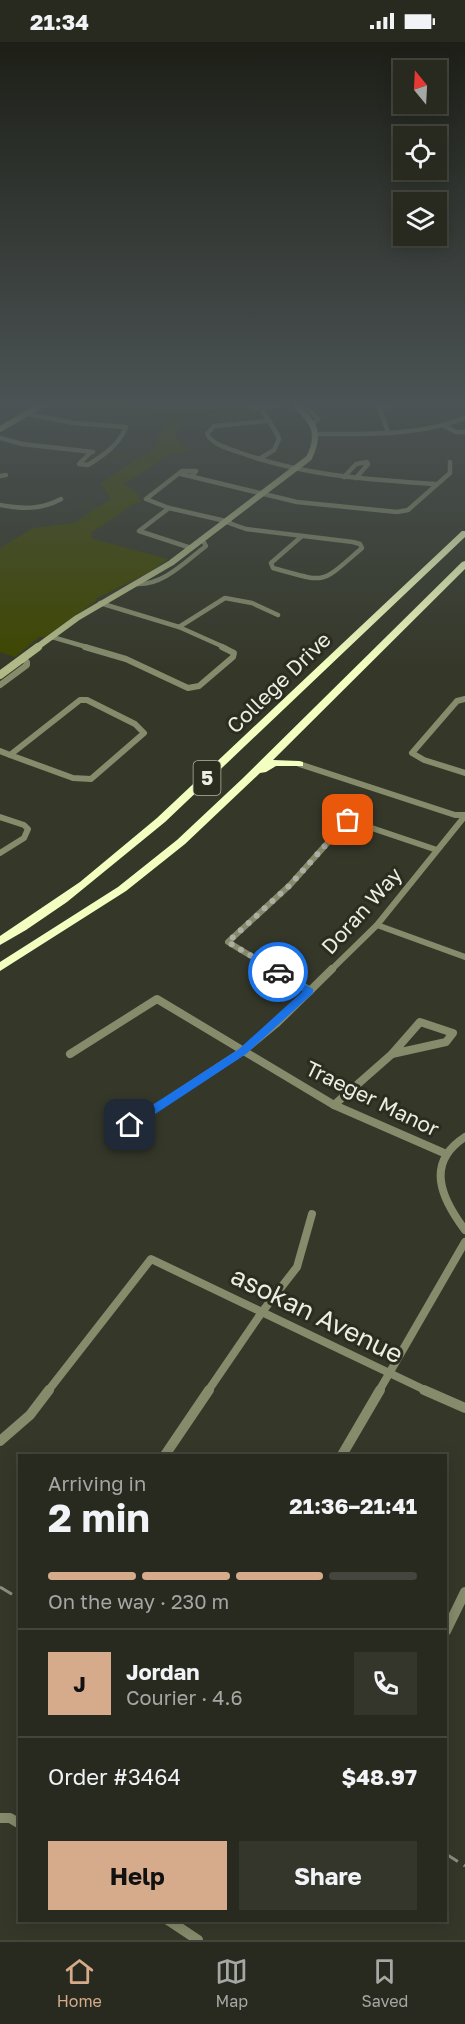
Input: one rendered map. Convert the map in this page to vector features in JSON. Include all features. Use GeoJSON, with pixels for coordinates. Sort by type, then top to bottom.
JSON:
{"type":"FeatureCollection","features":[{"type":"Feature","properties":{"kind":"highway"},"geometry":{"type":"LineString","coordinates":[[399,596],[465,525]]}},
{"type":"Feature","properties":{"kind":"highway","name":"College Drive"},"geometry":{"type":"LineString","coordinates":[[0,941],[60,901],[125,852],[216,771],[465,533]]}},
{"type":"Feature","properties":{"kind":"highway","name":"5"},"geometry":{"type":"LineString","coordinates":[[0,967],[122,889],[181,842],[246,781],[465,564]]}},
{"type":"Feature","properties":{"kind":"highway"},"geometry":{"type":"LineString","coordinates":[[246,781],[274,763],[299,764]]}},
{"type":"Feature","properties":{"kind":"street"},"geometry":{"type":"LineString","coordinates":[[160,490],[146,499],[246,529],[353,542],[360,544],[362,548],[327,578],[317,580],[273,568],[271,563],[302,536]]}},
{"type":"Feature","properties":{"kind":"street"},"geometry":{"type":"LineString","coordinates":[[243,490],[331,507],[397,512],[408,510],[429,490]]}},
{"type":"Feature","properties":{"kind":"street"},"geometry":{"type":"LineString","coordinates":[[0,675],[99,603],[154,574],[270,490]]}},
{"type":"Feature","properties":{"kind":"street"},"geometry":{"type":"LineString","coordinates":[[0,505],[35,509],[45,508],[61,499]]}},
{"type":"Feature","properties":{"kind":"street"},"geometry":{"type":"LineString","coordinates":[[170,508],[139,531],[191,548]]}},
{"type":"Feature","properties":{"kind":"street"},"geometry":{"type":"LineString","coordinates":[[136,584],[150,584],[166,575],[206,546],[202,539]]}},
{"type":"Feature","properties":{"kind":"street"},"geometry":{"type":"LineString","coordinates":[[179,627],[225,598],[265,608],[278,615]]}},
{"type":"Feature","properties":{"kind":"street"},"geometry":{"type":"LineString","coordinates":[[52,637],[126,658],[188,688],[199,686],[233,657],[234,652],[179,627],[99,603]]}},
{"type":"Feature","properties":{"kind":"street"},"geometry":{"type":"LineString","coordinates":[[0,685],[27,665],[27,662],[22,659]]}},
{"type":"Feature","properties":{"kind":"street"},"geometry":{"type":"LineString","coordinates":[[465,699],[457,701],[412,753],[423,760],[465,773]]}},
{"type":"Feature","properties":{"kind":"street"},"geometry":{"type":"LineString","coordinates":[[0,751],[10,755],[73,778],[92,779],[144,733],[142,728],[134,723],[87,700],[80,700],[10,755]]}},
{"type":"Feature","properties":{"kind":"street"},"geometry":{"type":"LineString","coordinates":[[299,764],[455,814],[465,815]]}},
{"type":"Feature","properties":{"kind":"street","name":"Doran Way"},"geometry":{"type":"LineString","coordinates":[[130,1125],[243,1052],[310,991],[377,925],[465,815]]}},
{"type":"Feature","properties":{"kind":"street"},"geometry":{"type":"LineString","coordinates":[[0,817],[24,825],[28,830],[24,838],[0,853]]}},
{"type":"Feature","properties":{"kind":"street"},"geometry":{"type":"LineString","coordinates":[[310,991],[228,942],[290,885],[348,820],[437,850]]}},
{"type":"Feature","properties":{"kind":"street"},"geometry":{"type":"LineString","coordinates":[[377,925],[465,957]]}},
{"type":"Feature","properties":{"kind":"street","name":"Traeger Manor"},"geometry":{"type":"LineString","coordinates":[[70,1054],[157,999],[333,1105],[444,1153]]}},
{"type":"Feature","properties":{"kind":"street"},"geometry":{"type":"LineString","coordinates":[[333,1105],[392,1054],[420,1022],[453,1033],[446,1042],[392,1054]]}},
{"type":"Feature","properties":{"kind":"street"},"geometry":{"type":"LineString","coordinates":[[465,1137],[457,1140],[444,1153],[440,1181],[450,1213],[465,1230]]}},
{"type":"Feature","properties":{"kind":"street"},"geometry":{"type":"LineString","coordinates":[[166,1454],[262,1312],[297,1267],[312,1214]]}},
{"type":"Feature","properties":{"kind":"street"},"geometry":{"type":"LineString","coordinates":[[343,1454],[465,1242]]}},
{"type":"Feature","properties":{"kind":"street","name":"asokan Avenue"},"geometry":{"type":"LineString","coordinates":[[0,1441],[30,1415],[151,1259],[390,1375],[465,1408]]}},
{"type":"Feature","properties":{"kind":"street"},"geometry":{"type":"LineString","coordinates":[[447,1629],[465,1592]]}},
{"type":"Feature","properties":{"kind":"street"},"geometry":{"type":"LineString","coordinates":[[0,1818],[10,1818],[18,1823]]}},
{"type":"Feature","properties":{"kind":"street"},"geometry":{"type":"LineString","coordinates":[[171,1922],[198,1940]]}},
{"type":"Feature","properties":{"kind":"green space"},"geometry":{"type":"Polygon","coordinates":[[[105,490],[131,490],[140,496],[139,499],[144,504],[137,502],[91,533],[93,539],[168,559],[148,573],[95,599],[97,600],[45,637],[39,637],[15,657],[0,652],[0,548],[33,528],[75,523],[95,509],[66,503],[97,508],[111,499],[105,490]]]}},
{"type":"Feature","properties":{"kind":"railway"},"geometry":{"type":"LineString","coordinates":[[0,1587],[18,1598]]}},
{"type":"Feature","properties":{"kind":"railway"},"geometry":{"type":"LineString","coordinates":[[447,1855],[465,1866]]}},
{"type":"Feature","properties":{"kind":"way so far"},"geometry":{"type":"LineString","coordinates":[[278,972],[228,942],[290,885],[348,820]]}},
{"type":"Feature","properties":{"kind":"route"},"geometry":{"type":"LineString","coordinates":[[130,1125],[243,1052],[310,991],[278,972]]}}]}
